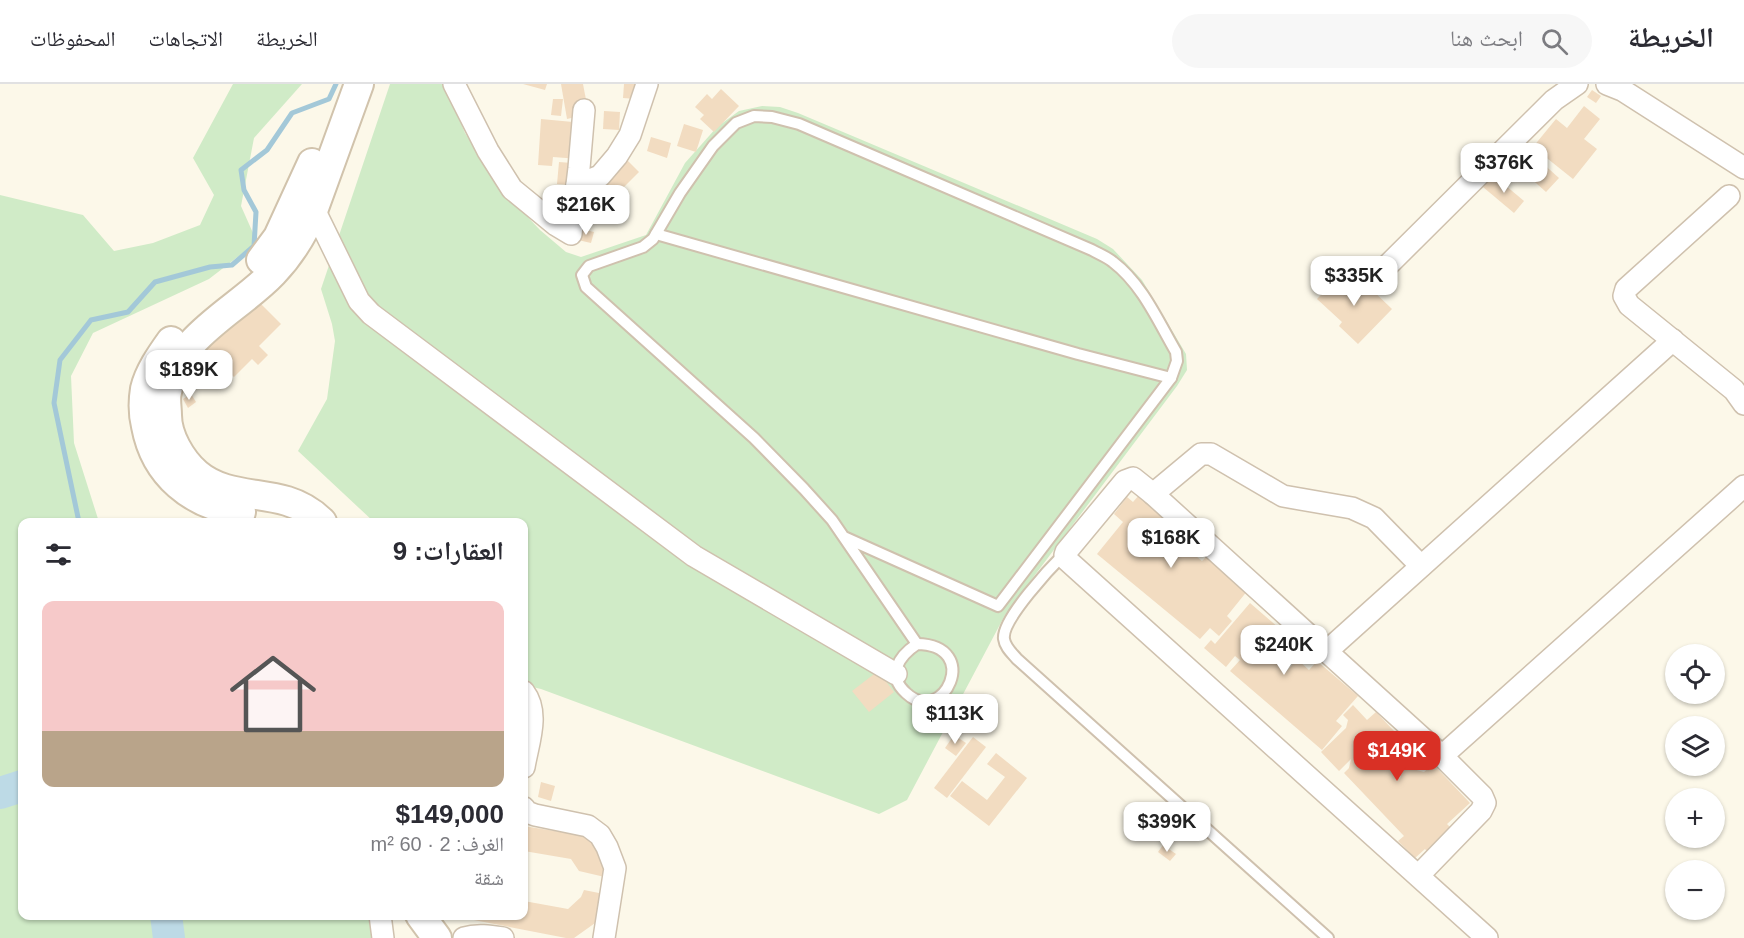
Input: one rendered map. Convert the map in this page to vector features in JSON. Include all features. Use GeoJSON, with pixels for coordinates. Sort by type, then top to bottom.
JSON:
{"type":"FeatureCollection","features":[{"type":"Feature","properties":{"kind":"street"},"geometry":{"type":"LineString","coordinates":[[318,518],[288,502],[224,490],[197,474],[178,451],[167,423],[166,393],[176,364],[195,340],[271,275],[297,244],[306,226],[308,196],[328,129],[345,84]]}},
{"type":"Feature","properties":{"kind":"street"},"geometry":{"type":"LineString","coordinates":[[273,518],[226,510],[199,499],[177,484],[160,465],[148,441],[143,415],[145,389],[158,359],[176,335],[261,260],[308,196],[359,84]]}},
{"type":"Feature","properties":{"kind":"street"},"geometry":{"type":"LineString","coordinates":[[454,84],[488,151],[512,189],[570,234],[584,110]]}},
{"type":"Feature","properties":{"kind":"street"},"geometry":{"type":"LineString","coordinates":[[577,185],[600,176],[617,156],[630,135],[647,84]]}},
{"type":"Feature","properties":{"kind":"street"},"geometry":{"type":"LineString","coordinates":[[1388,265],[1554,100],[1577,84]]}},
{"type":"Feature","properties":{"kind":"street"},"geometry":{"type":"LineString","coordinates":[[1607,84],[1622,90],[1744,168]]}},
{"type":"Feature","properties":{"kind":"street"},"geometry":{"type":"LineString","coordinates":[[308,196],[359,301],[371,314],[694,556],[896,674]]}},
{"type":"Feature","properties":{"kind":"street"},"geometry":{"type":"LineString","coordinates":[[1729,196],[1626,289],[1624,296],[1629,306],[1741,392]]}},
{"type":"Feature","properties":{"kind":"street"},"geometry":{"type":"LineString","coordinates":[[1327,651],[1673,340]]}},
{"type":"Feature","properties":{"kind":"street"},"geometry":{"type":"LineString","coordinates":[[1153,494],[1201,454],[1211,454],[1283,496],[1353,508],[1374,518],[1421,566]]}},
{"type":"Feature","properties":{"kind":"street"},"geometry":{"type":"LineString","coordinates":[[1418,876],[1481,811],[1485,803],[1482,796],[1442,756],[1153,494],[1133,478],[1125,481],[1066,552],[1067,560],[1418,876],[1487,938]]}},
{"type":"Feature","properties":{"kind":"street"},"geometry":{"type":"LineString","coordinates":[[1442,756],[1744,486]]}},
{"type":"Feature","properties":{"kind":"street"},"geometry":{"type":"LineString","coordinates":[[528,697],[533,713],[528,743]]}},
{"type":"Feature","properties":{"kind":"street"},"geometry":{"type":"LineString","coordinates":[[528,812],[588,826],[600,835],[615,868],[604,938]]}},
{"type":"Feature","properties":{"kind":"street"},"geometry":{"type":"LineString","coordinates":[[381,920],[383,938]]}},
{"type":"Feature","properties":{"kind":"street"},"geometry":{"type":"LineString","coordinates":[[424,920],[437,938]]}},
{"type":"Feature","properties":{"kind":"street"},"geometry":{"type":"LineString","coordinates":[[464,938],[485,935],[503,938]]}},
{"type":"Feature","properties":{"kind":"lane"},"geometry":{"type":"LineString","coordinates":[[844,537],[998,606],[1171,378],[1177,361],[1176,352],[1141,292],[1127,274],[1112,261],[1092,250],[799,124],[772,117],[754,116],[736,123],[713,146],[680,193],[653,239],[643,247],[589,266],[582,275],[586,287],[754,438],[832,520],[917,644]]}},
{"type":"Feature","properties":{"kind":"lane"},"geometry":{"type":"LineString","coordinates":[[656,234],[1066,351],[1171,378]]}},
{"type":"Feature","properties":{"kind":"lane"},"geometry":{"type":"LineString","coordinates":[[1066,552],[1035,585],[1005,629],[1004,638],[1007,647],[1017,659],[1328,938]]}},
{"type":"Feature","properties":{"kind":"lane"},"geometry":{"type":"LineString","coordinates":[[917,644],[933,646],[941,650],[948,657],[952,668],[949,687],[934,699],[926,701],[916,700],[908,695],[901,688],[896,674],[898,662],[903,654],[917,644]]}},
{"type":"Feature","properties":{"kind":"green space"},"geometry":{"type":"Polygon","coordinates":[[[233,84],[302,84],[254,138],[241,206],[257,242],[209,279],[93,333],[71,376],[74,443],[98,518],[18,518],[18,920],[371,920],[375,938],[0,938],[0,195],[83,215],[114,251],[153,243],[200,225],[214,195],[193,158],[233,84]]]}},
{"type":"Feature","properties":{"kind":"green space"},"geometry":{"type":"Polygon","coordinates":[[[390,84],[445,84],[465,133],[501,189],[540,230],[566,252],[581,257],[646,235],[685,163],[717,127],[739,111],[762,106],[780,107],[1097,239],[1113,249],[1142,280],[1186,354],[1187,370],[1005,615],[907,800],[879,814],[528,686],[528,518],[370,518],[298,451],[327,399],[335,341],[321,289],[390,84]]]}},
{"type":"Feature","properties":{"kind":"building"},"geometry":{"type":"Polygon","coordinates":[[[523,84],[547,84],[545,90],[523,84]]]}},
{"type":"Feature","properties":{"kind":"building"},"geometry":{"type":"Polygon","coordinates":[[[561,84],[583,84],[587,105],[580,116],[567,119],[561,84]]]}},
{"type":"Feature","properties":{"kind":"building"},"geometry":{"type":"Polygon","coordinates":[[[624,84],[637,84],[636,99],[623,98],[624,84]]]}},
{"type":"Feature","properties":{"kind":"building"},"geometry":{"type":"Polygon","coordinates":[[[721,89],[739,106],[714,132],[700,119],[704,115],[695,107],[707,94],[712,99],[721,89]]]}},
{"type":"Feature","properties":{"kind":"building"},"geometry":{"type":"Polygon","coordinates":[[[1592,90],[1601,96],[1596,103],[1587,97],[1592,90]]]}},
{"type":"Feature","properties":{"kind":"building"},"geometry":{"type":"Polygon","coordinates":[[[553,99],[563,99],[561,116],[551,115],[553,99]]]}},
{"type":"Feature","properties":{"kind":"building"},"geometry":{"type":"Polygon","coordinates":[[[1584,106],[1600,119],[1584,139],[1597,149],[1573,179],[1533,147],[1556,119],[1567,128],[1584,106]]]}},
{"type":"Feature","properties":{"kind":"building"},"geometry":{"type":"Polygon","coordinates":[[[604,111],[620,112],[619,130],[603,129],[604,111]]]}},
{"type":"Feature","properties":{"kind":"building"},"geometry":{"type":"Polygon","coordinates":[[[541,119],[573,122],[579,159],[553,157],[552,166],[538,165],[541,119]]]}},
{"type":"Feature","properties":{"kind":"building"},"geometry":{"type":"Polygon","coordinates":[[[684,124],[703,130],[696,152],[677,146],[684,124]]]}},
{"type":"Feature","properties":{"kind":"building"},"geometry":{"type":"Polygon","coordinates":[[[651,137],[671,143],[667,158],[647,151],[651,137]]]}},
{"type":"Feature","properties":{"kind":"building"},"geometry":{"type":"Polygon","coordinates":[[[1530,152],[1559,178],[1546,192],[1517,166],[1530,152]]]}},
{"type":"Feature","properties":{"kind":"building"},"geometry":{"type":"Polygon","coordinates":[[[626,159],[639,172],[610,201],[597,189],[626,159]]]}},
{"type":"Feature","properties":{"kind":"building"},"geometry":{"type":"Polygon","coordinates":[[[559,162],[572,163],[570,185],[557,184],[559,162]]]}},
{"type":"Feature","properties":{"kind":"building"},"geometry":{"type":"Polygon","coordinates":[[[1493,175],[1524,201],[1514,213],[1483,187],[1493,175]]]}},
{"type":"Feature","properties":{"kind":"building"},"geometry":{"type":"Polygon","coordinates":[[[581,229],[594,232],[591,243],[578,240],[581,229]]]}},
{"type":"Feature","properties":{"kind":"building"},"geometry":{"type":"Polygon","coordinates":[[[1343,272],[1363,292],[1368,286],[1392,309],[1358,344],[1339,326],[1342,322],[1317,299],[1343,272]]]}},
{"type":"Feature","properties":{"kind":"building"},"geometry":{"type":"Polygon","coordinates":[[[255,298],[281,324],[259,346],[268,355],[258,365],[252,359],[234,377],[204,348],[255,298]]]}},
{"type":"Feature","properties":{"kind":"building"},"geometry":{"type":"Polygon","coordinates":[[[191,394],[196,402],[188,408],[183,399],[191,394]]]}},
{"type":"Feature","properties":{"kind":"building"},"geometry":{"type":"Polygon","coordinates":[[[1140,494],[1193,538],[1185,547],[1202,561],[1207,556],[1248,590],[1227,616],[1232,621],[1219,636],[1210,628],[1200,639],[1097,554],[1123,522],[1114,514],[1127,497],[1133,502],[1140,494]]]}},
{"type":"Feature","properties":{"kind":"building"},"geometry":{"type":"Polygon","coordinates":[[[1250,603],[1300,646],[1280,669],[1285,673],[1297,659],[1309,670],[1317,661],[1358,696],[1336,721],[1342,726],[1322,750],[1230,671],[1240,660],[1235,656],[1226,667],[1204,648],[1211,640],[1215,644],[1250,603]]]}},
{"type":"Feature","properties":{"kind":"building"},"geometry":{"type":"Polygon","coordinates":[[[878,671],[894,692],[869,712],[852,691],[878,671]]]}},
{"type":"Feature","properties":{"kind":"building"},"geometry":{"type":"Polygon","coordinates":[[[1353,705],[1367,720],[1376,712],[1413,751],[1392,771],[1400,779],[1405,760],[1419,764],[1413,769],[1424,772],[1433,764],[1470,803],[1447,824],[1455,832],[1430,855],[1425,849],[1415,858],[1398,841],[1404,836],[1344,773],[1349,768],[1351,759],[1339,771],[1321,752],[1346,728],[1348,720],[1343,715],[1353,705]]]}},
{"type":"Feature","properties":{"kind":"building"},"geometry":{"type":"Polygon","coordinates":[[[954,735],[966,743],[956,756],[945,748],[954,735]]]}},
{"type":"Feature","properties":{"kind":"building"},"geometry":{"type":"Polygon","coordinates":[[[973,737],[986,747],[947,798],[934,788],[973,737]]]}},
{"type":"Feature","properties":{"kind":"building"},"geometry":{"type":"Polygon","coordinates":[[[996,753],[1027,778],[989,826],[950,796],[962,781],[987,800],[1005,777],[987,764],[996,753]]]}},
{"type":"Feature","properties":{"kind":"building"},"geometry":{"type":"Polygon","coordinates":[[[541,782],[555,786],[551,801],[538,797],[541,782]]]}},
{"type":"Feature","properties":{"kind":"building"},"geometry":{"type":"Polygon","coordinates":[[[528,827],[591,837],[610,862],[609,878],[579,871],[571,859],[528,852],[528,827]]]}},
{"type":"Feature","properties":{"kind":"building"},"geometry":{"type":"Polygon","coordinates":[[[1163,845],[1176,854],[1170,861],[1158,852],[1163,845]]]}},
{"type":"Feature","properties":{"kind":"building"},"geometry":{"type":"Polygon","coordinates":[[[584,890],[609,895],[605,916],[574,938],[474,920],[528,920],[528,902],[568,909],[581,897],[584,890]]]}},
{"type":"Feature","properties":{"kind":"waterway"},"geometry":{"type":"LineString","coordinates":[[78,518],[54,403],[60,360],[91,320],[128,312],[155,282],[210,267],[232,265],[254,246],[256,212],[244,190],[241,170],[267,150],[292,113],[329,99],[336,84]]}},
{"type":"Feature","properties":{"kind":"waterway"},"geometry":{"type":"LineString","coordinates":[[0,793],[18,787]]}},
{"type":"Feature","properties":{"kind":"waterway"},"geometry":{"type":"LineString","coordinates":[[167,920],[169,938]]}}]}
